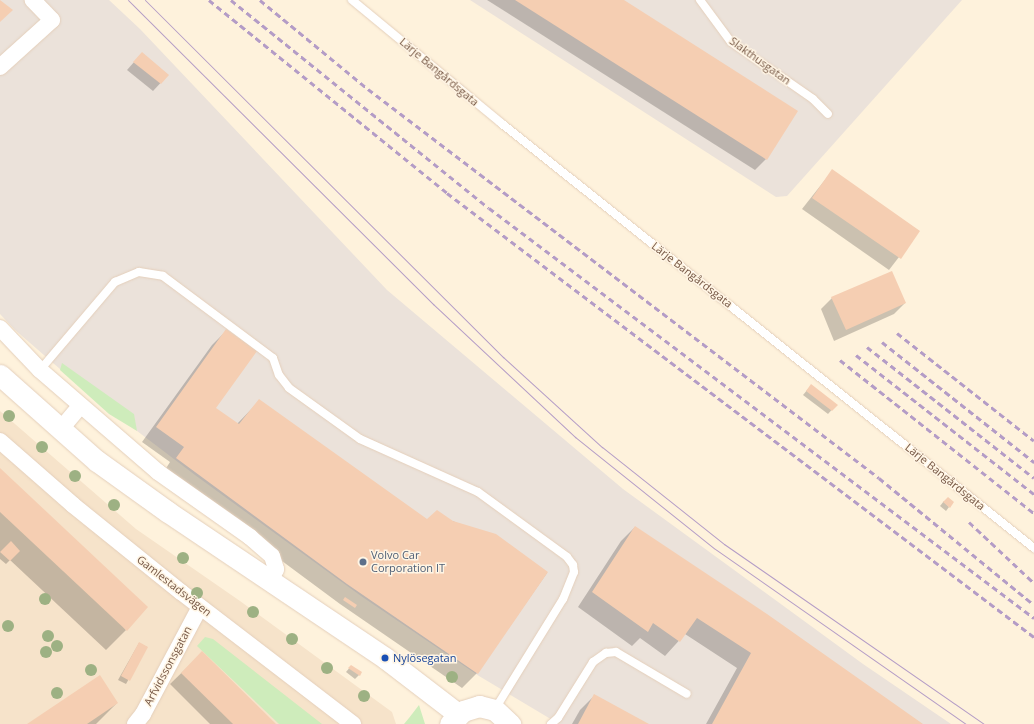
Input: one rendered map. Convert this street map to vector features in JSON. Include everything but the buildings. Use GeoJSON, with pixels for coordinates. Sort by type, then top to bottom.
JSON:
{"type":"FeatureCollection","features":[{"type":"Feature","properties":{"kind":"street"},"geometry":{"type":"LineString","coordinates":[[0,67],[52,20],[32,0]]}},
{"type":"Feature","properties":{"kind":"street"},"geometry":{"type":"LineString","coordinates":[[0,328],[40,370],[158,472],[272,556],[276,569],[271,580]]}},
{"type":"Feature","properties":{"kind":"street"},"geometry":{"type":"LineString","coordinates":[[0,367],[21,393]]}},
{"type":"Feature","properties":{"kind":"street"},"geometry":{"type":"LineString","coordinates":[[0,375],[60,430],[97,461],[168,512],[271,580],[414,679],[454,719],[479,706],[495,710],[510,724]]}},
{"type":"Feature","properties":{"kind":"street"},"geometry":{"type":"LineString","coordinates":[[60,430],[80,406]]}},
{"type":"Feature","properties":{"kind":"street","name":"Gamlestadsvägen"},"geometry":{"type":"LineString","coordinates":[[0,441],[73,505],[200,607],[353,724]]}},
{"type":"Feature","properties":{"kind":"street","name":"Arfvidssonsgatan"},"geometry":{"type":"LineString","coordinates":[[135,724],[143,714],[200,607]]}},
{"type":"Feature","properties":{"kind":"lane","name":"Lärje Bangårdsgata"},"geometry":{"type":"LineString","coordinates":[[352,0],[501,123],[1034,548]]}},
{"type":"Feature","properties":{"kind":"lane","name":"Slakthusgatan"},"geometry":{"type":"LineString","coordinates":[[700,0],[731,42],[813,99],[828,114]]}},
{"type":"Feature","properties":{"kind":"lane"},"geometry":{"type":"LineString","coordinates":[[40,370],[115,282],[139,272],[163,276],[273,358],[279,375],[289,388],[348,431],[389,454],[449,477],[478,492],[568,557],[573,565],[574,572],[571,582],[546,629],[495,710]]}},
{"type":"Feature","properties":{"kind":"lane"},"geometry":{"type":"LineString","coordinates":[[551,724],[558,718],[593,662],[606,653],[616,652],[687,694]]}},
{"type":"Feature","properties":{"kind":"shaded area"},"geometry":{"type":"Polygon","coordinates":[[[0,0],[109,0],[140,29],[387,290],[623,489],[863,664],[951,724],[559,724],[479,676],[361,596],[195,475],[91,396],[14,329],[0,314],[0,0]]]}},
{"type":"Feature","properties":{"kind":"shaded area"},"geometry":{"type":"Polygon","coordinates":[[[470,0],[962,0],[787,196],[776,197],[470,0]]]}},
{"type":"Feature","properties":{"kind":"shaded area"},"geometry":{"type":"Polygon","coordinates":[[[0,411],[136,529],[240,601],[392,712],[396,724],[0,724],[0,411]]]}},
{"type":"Feature","properties":{"kind":"green space"},"geometry":{"type":"Polygon","coordinates":[[[62,363],[134,414],[137,431],[109,414],[60,370],[62,363]]]}},
{"type":"Feature","properties":{"kind":"green space"},"geometry":{"type":"Polygon","coordinates":[[[205,637],[213,639],[322,724],[279,724],[197,646],[205,637]]]}},
{"type":"Feature","properties":{"kind":"green space"},"geometry":{"type":"Polygon","coordinates":[[[419,705],[425,724],[404,724],[409,718],[419,705]]]}},
{"type":"Feature","properties":{"kind":"tram line"},"geometry":{"type":"LineString","coordinates":[[128,0],[433,304],[575,437],[715,549],[966,724]]}},
{"type":"Feature","properties":{"kind":"tram line"},"geometry":{"type":"LineString","coordinates":[[145,0],[503,357],[602,447],[724,544],[984,724]]}},
{"type":"Feature","properties":{"kind":"railway"},"geometry":{"type":"LineString","coordinates":[[209,0],[447,193],[1034,637]]}},
{"type":"Feature","properties":{"kind":"railway"},"geometry":{"type":"LineString","coordinates":[[231,0],[489,208],[1034,618]]}},
{"type":"Feature","properties":{"kind":"railway"},"geometry":{"type":"LineString","coordinates":[[260,0],[368,89],[879,478],[1034,605]]}},
{"type":"Feature","properties":{"kind":"railway"},"geometry":{"type":"LineString","coordinates":[[897,333],[1034,441]]}},
{"type":"Feature","properties":{"kind":"railway"},"geometry":{"type":"LineString","coordinates":[[882,342],[1034,462]]}},
{"type":"Feature","properties":{"kind":"railway"},"geometry":{"type":"LineString","coordinates":[[867,347],[1034,478]]}},
{"type":"Feature","properties":{"kind":"railway"},"geometry":{"type":"LineString","coordinates":[[856,355],[1034,494]]}},
{"type":"Feature","properties":{"kind":"railway"},"geometry":{"type":"LineString","coordinates":[[840,360],[1034,513]]}},
{"type":"Feature","properties":{"kind":"railway"},"geometry":{"type":"LineString","coordinates":[[969,522],[1034,583]]}},
{"type":"Feature","properties":{"kind":"place","name":"Volvo Car Corporation IT"},"geometry":{"type":"Point","coordinates":[363,562]}},
{"type":"Feature","properties":{"kind":"place","name":"Nylösegatan"},"geometry":{"type":"Point","coordinates":[385,658]}}]}
